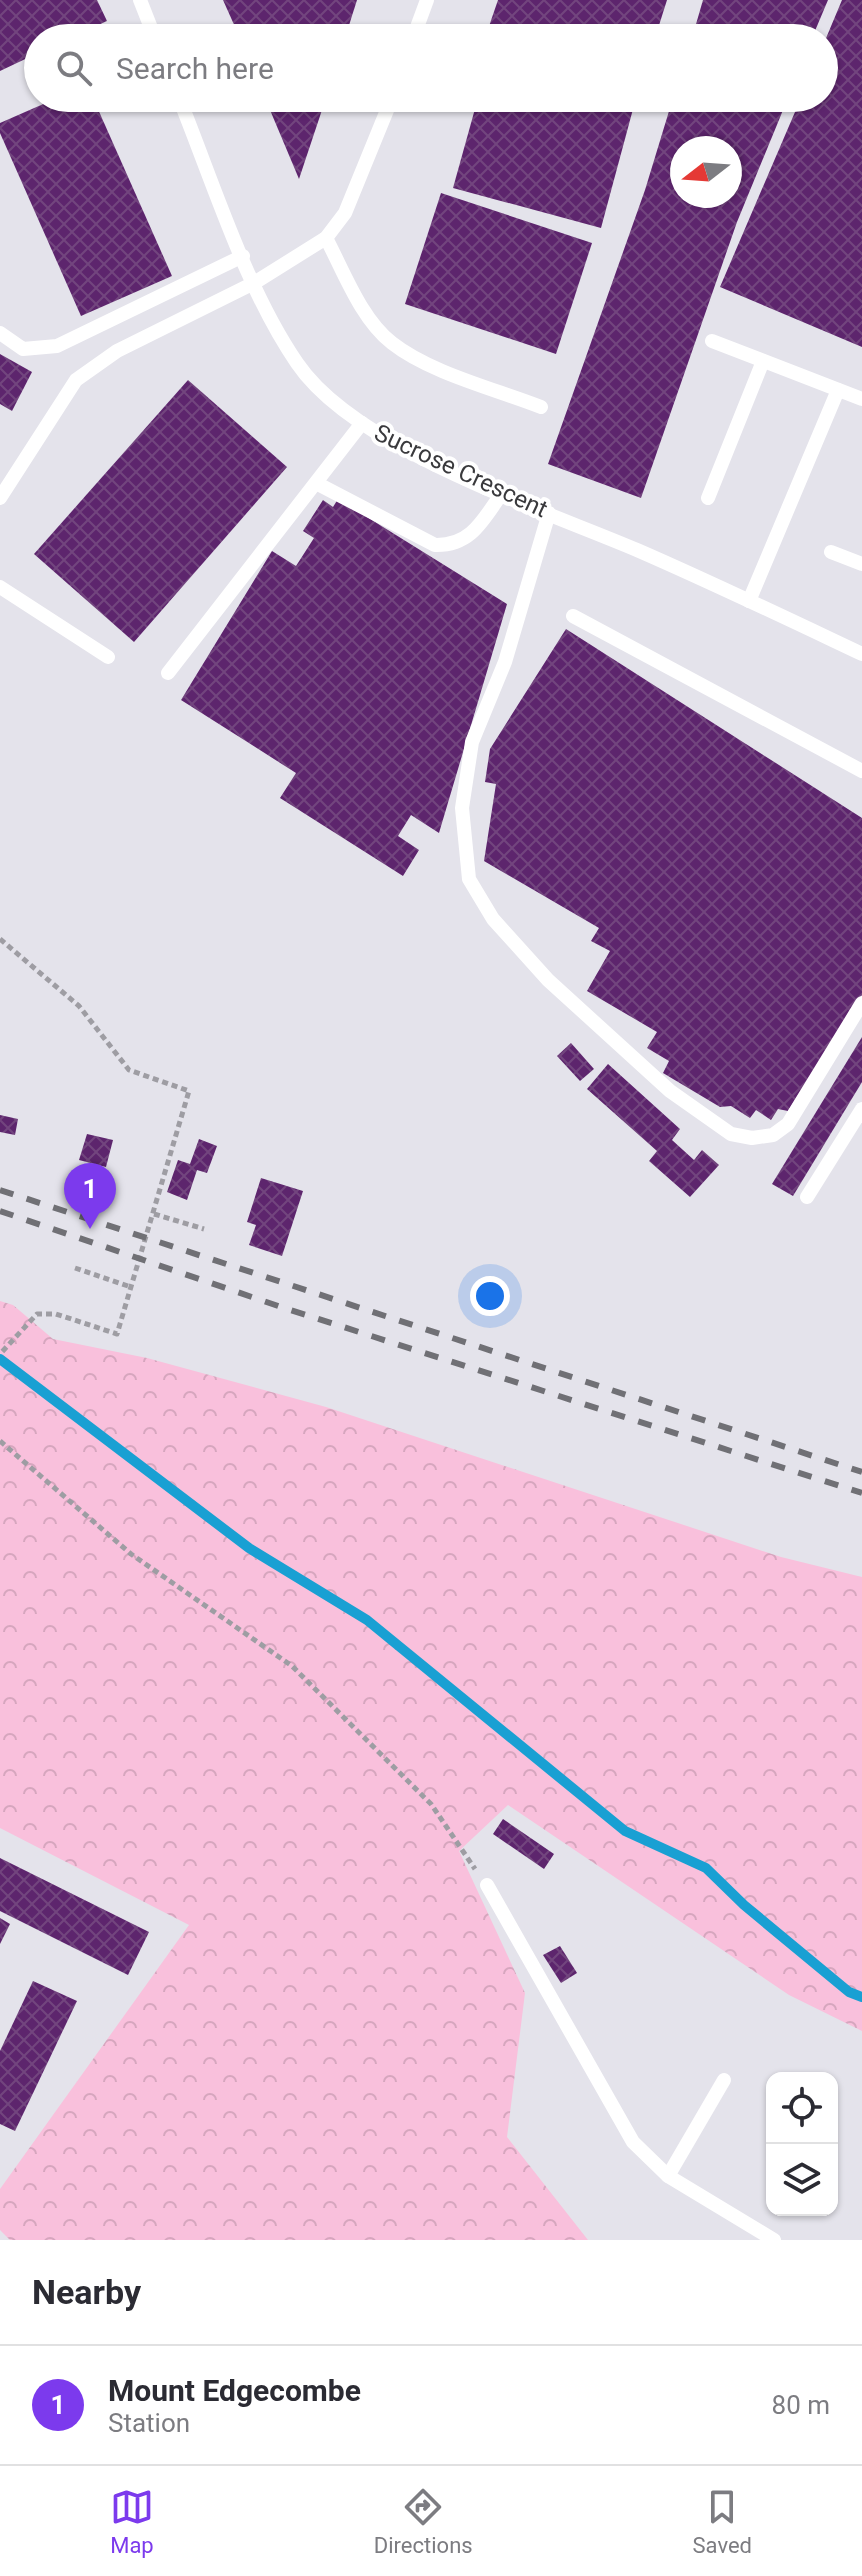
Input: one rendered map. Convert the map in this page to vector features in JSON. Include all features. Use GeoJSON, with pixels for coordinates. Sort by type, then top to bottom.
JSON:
{"type":"FeatureCollection","features":[{"type":"Feature","properties":{"kind":"lane"},"geometry":{"type":"LineString","coordinates":[[140,0],[149,24]]}},
{"type":"Feature","properties":{"kind":"lane"},"geometry":{"type":"LineString","coordinates":[[418,24],[427,0]]}},
{"type":"Feature","properties":{"kind":"lane","name":"Sucrose Crescent"},"geometry":{"type":"LineString","coordinates":[[185,112],[254,283],[297,364],[362,423],[401,448],[862,654]]}},
{"type":"Feature","properties":{"kind":"lane"},"geometry":{"type":"LineString","coordinates":[[0,498],[76,380],[117,351],[254,283],[326,238],[345,213],[386,112]]}},
{"type":"Feature","properties":{"kind":"lane"},"geometry":{"type":"LineString","coordinates":[[326,238],[367,316],[390,342],[418,359],[541,407]]}},
{"type":"Feature","properties":{"kind":"lane"},"geometry":{"type":"LineString","coordinates":[[0,333],[23,349],[57,346],[243,256]]}},
{"type":"Feature","properties":{"kind":"lane"},"geometry":{"type":"LineString","coordinates":[[712,341],[862,399]]}},
{"type":"Feature","properties":{"kind":"lane"},"geometry":{"type":"LineString","coordinates":[[708,498],[763,361]]}},
{"type":"Feature","properties":{"kind":"lane"},"geometry":{"type":"LineString","coordinates":[[749,601],[838,390]]}},
{"type":"Feature","properties":{"kind":"lane"},"geometry":{"type":"LineString","coordinates":[[168,673],[362,423]]}},
{"type":"Feature","properties":{"kind":"lane"},"geometry":{"type":"LineString","coordinates":[[316,483],[435,545],[452,545],[469,538],[502,493]]}},
{"type":"Feature","properties":{"kind":"lane"},"geometry":{"type":"LineString","coordinates":[[549,513],[505,662],[472,742],[462,808],[469,879],[493,919],[548,980],[670,1091],[731,1134],[752,1138],[773,1135],[788,1124],[862,1003]]}},
{"type":"Feature","properties":{"kind":"lane"},"geometry":{"type":"LineString","coordinates":[[831,552],[862,564]]}},
{"type":"Feature","properties":{"kind":"lane"},"geometry":{"type":"LineString","coordinates":[[0,587],[108,657]]}},
{"type":"Feature","properties":{"kind":"lane"},"geometry":{"type":"LineString","coordinates":[[573,616],[862,771]]}},
{"type":"Feature","properties":{"kind":"lane"},"geometry":{"type":"LineString","coordinates":[[807,1197],[862,1109]]}},
{"type":"Feature","properties":{"kind":"lane"},"geometry":{"type":"LineString","coordinates":[[487,1885],[633,2142],[668,2176],[774,2240]]}},
{"type":"Feature","properties":{"kind":"lane"},"geometry":{"type":"LineString","coordinates":[[668,2176],[724,2080]]}},
{"type":"Feature","properties":{"kind":"path"},"geometry":{"type":"LineString","coordinates":[[0,939],[79,1006],[129,1070],[189,1091],[117,1334],[56,1314],[37,1314],[0,1354]]}},
{"type":"Feature","properties":{"kind":"path"},"geometry":{"type":"LineString","coordinates":[[154,1214],[204,1229]]}},
{"type":"Feature","properties":{"kind":"path"},"geometry":{"type":"LineString","coordinates":[[75,1268],[131,1287]]}},
{"type":"Feature","properties":{"kind":"path"},"geometry":{"type":"LineString","coordinates":[[0,1441],[131,1554],[292,1666],[431,1804],[487,1885]]}},
{"type":"Feature","properties":{"kind":"green space"},"geometry":{"type":"Polygon","coordinates":[[[0,1301],[13,1305],[53,1339],[147,1358],[326,1407],[781,1557],[862,1577],[862,2031],[789,1995],[508,1805],[459,1851],[525,1993],[507,2137],[588,2240],[10,2240],[0,2230],[0,2189],[189,1925],[0,1828],[0,1301]]]}},
{"type":"Feature","properties":{"kind":"building"},"geometry":{"type":"Polygon","coordinates":[[[0,0],[97,0],[107,21],[100,24],[24,24],[24,60],[0,71],[0,0]]]}},
{"type":"Feature","properties":{"kind":"building"},"geometry":{"type":"Polygon","coordinates":[[[223,0],[357,0],[349,24],[234,24],[223,0]]]}},
{"type":"Feature","properties":{"kind":"building"},"geometry":{"type":"Polygon","coordinates":[[[498,0],[667,0],[659,24],[490,24],[498,0]]]}},
{"type":"Feature","properties":{"kind":"building"},"geometry":{"type":"Polygon","coordinates":[[[703,0],[828,0],[818,24],[696,24],[703,0]]]}},
{"type":"Feature","properties":{"kind":"building"},"geometry":{"type":"Polygon","coordinates":[[[842,0],[862,0],[862,347],[720,287],[795,112],[838,112],[838,24],[832,24],[842,0]]]}},
{"type":"Feature","properties":{"kind":"building"},"geometry":{"type":"Polygon","coordinates":[[[25,112],[99,112],[172,276],[81,316],[0,133],[0,123],[25,112]]]}},
{"type":"Feature","properties":{"kind":"building"},"geometry":{"type":"Polygon","coordinates":[[[271,112],[321,112],[299,179],[271,112]]]}},
{"type":"Feature","properties":{"kind":"building"},"geometry":{"type":"Polygon","coordinates":[[[474,112],[632,112],[601,228],[453,188],[474,112]]]}},
{"type":"Feature","properties":{"kind":"building"},"geometry":{"type":"Polygon","coordinates":[[[669,112],[782,112],[737,222],[641,498],[548,464],[645,190],[669,112]]]}},
{"type":"Feature","properties":{"kind":"building"},"geometry":{"type":"Polygon","coordinates":[[[441,193],[592,243],[556,354],[405,304],[441,193]]]}},
{"type":"Feature","properties":{"kind":"building"},"geometry":{"type":"Polygon","coordinates":[[[0,354],[32,372],[12,411],[0,404],[0,354]]]}},
{"type":"Feature","properties":{"kind":"building"},"geometry":{"type":"Polygon","coordinates":[[[188,380],[287,467],[134,642],[34,554],[188,380]]]}},
{"type":"Feature","properties":{"kind":"building"},"geometry":{"type":"Polygon","coordinates":[[[338,499],[507,604],[439,833],[411,815],[398,836],[419,850],[403,876],[280,798],[296,773],[181,700],[272,551],[296,566],[314,538],[303,531],[323,500],[333,507],[338,499]]]}},
{"type":"Feature","properties":{"kind":"building"},"geometry":{"type":"Polygon","coordinates":[[[566,629],[862,818],[862,995],[788,1111],[778,1109],[771,1120],[756,1110],[750,1118],[731,1106],[720,1107],[663,1073],[669,1061],[647,1048],[657,1032],[587,991],[610,951],[591,941],[599,928],[484,861],[496,784],[485,782],[490,749],[566,629]]]}},
{"type":"Feature","properties":{"kind":"building"},"geometry":{"type":"Polygon","coordinates":[[[862,1037],[862,1082],[793,1196],[772,1184],[862,1037]]]}},
{"type":"Feature","properties":{"kind":"building"},"geometry":{"type":"Polygon","coordinates":[[[571,1043],[594,1069],[580,1081],[557,1056],[571,1043]]]}},
{"type":"Feature","properties":{"kind":"building"},"geometry":{"type":"Polygon","coordinates":[[[608,1064],[680,1129],[672,1140],[694,1160],[702,1150],[719,1165],[690,1197],[649,1161],[657,1151],[587,1089],[608,1064]]]}},
{"type":"Feature","properties":{"kind":"building"},"geometry":{"type":"Polygon","coordinates":[[[0,1115],[18,1119],[15,1135],[0,1132],[0,1115]]]}},
{"type":"Feature","properties":{"kind":"building"},"geometry":{"type":"Polygon","coordinates":[[[87,1134],[113,1140],[106,1167],[79,1160],[87,1134]]]}},
{"type":"Feature","properties":{"kind":"building"},"geometry":{"type":"Polygon","coordinates":[[[199,1139],[217,1146],[207,1173],[197,1170],[187,1200],[167,1192],[178,1160],[190,1164],[199,1139]]]}},
{"type":"Feature","properties":{"kind":"building"},"geometry":{"type":"Polygon","coordinates":[[[261,1178],[303,1191],[282,1256],[249,1245],[256,1225],[247,1222],[261,1178]]]}},
{"type":"Feature","properties":{"kind":"building"},"geometry":{"type":"Polygon","coordinates":[[[503,1819],[554,1854],[544,1869],[493,1834],[503,1819]]]}},
{"type":"Feature","properties":{"kind":"building"},"geometry":{"type":"Polygon","coordinates":[[[0,1858],[149,1932],[128,1975],[0,1911],[0,1858]]]}},
{"type":"Feature","properties":{"kind":"building"},"geometry":{"type":"Polygon","coordinates":[[[0,1918],[10,1924],[0,1944],[0,1918]]]}},
{"type":"Feature","properties":{"kind":"building"},"geometry":{"type":"Polygon","coordinates":[[[560,1946],[577,1973],[561,1983],[543,1955],[560,1946]]]}},
{"type":"Feature","properties":{"kind":"building"},"geometry":{"type":"Polygon","coordinates":[[[33,1981],[77,2001],[15,2131],[0,2124],[0,2051],[33,1981]]]}},
{"type":"Feature","properties":{"kind":"waterway"},"geometry":{"type":"LineString","coordinates":[[0,1359],[249,1548],[367,1620],[625,1831],[706,1868],[744,1905],[849,1992],[862,1997]]}},
{"type":"Feature","properties":{"kind":"railway"},"geometry":{"type":"LineString","coordinates":[[0,1190],[862,1472]]}},
{"type":"Feature","properties":{"kind":"railway"},"geometry":{"type":"LineString","coordinates":[[0,1211],[284,1308],[862,1493]]}},
{"type":"Feature","properties":{"kind":"place","name":"Mount Edgecombe"},"geometry":{"type":"Point","coordinates":[90,1229]}}]}
